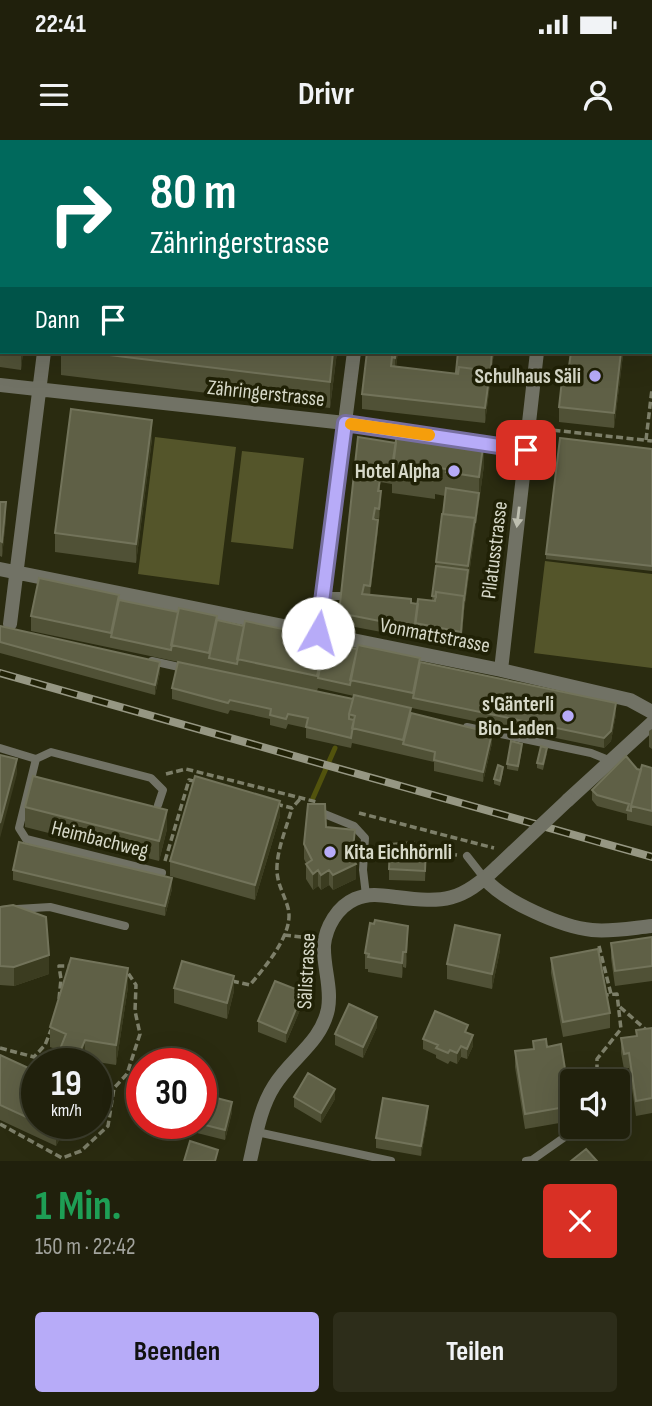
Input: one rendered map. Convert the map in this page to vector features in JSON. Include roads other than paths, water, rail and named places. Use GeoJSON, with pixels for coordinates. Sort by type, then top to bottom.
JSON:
{"type":"FeatureCollection","features":[{"type":"Feature","properties":{"kind":"street"},"geometry":{"type":"LineString","coordinates":[[15,629],[17,572],[44,354]]}},
{"type":"Feature","properties":{"kind":"street"},"geometry":{"type":"LineString","coordinates":[[318,633],[355,354]]}},
{"type":"Feature","properties":{"kind":"street","name":"Pilatusstrasse"},"geometry":{"type":"LineString","coordinates":[[501,670],[537,354]]}},
{"type":"Feature","properties":{"kind":"street","name":"Zähringerstrasse"},"geometry":{"type":"LineString","coordinates":[[0,386],[345,423],[425,435]]}},
{"type":"Feature","properties":{"kind":"street"},"geometry":{"type":"LineString","coordinates":[[452,439],[526,450]]}},
{"type":"Feature","properties":{"kind":"street","name":"Vonmattstrasse"},"geometry":{"type":"LineString","coordinates":[[0,569],[501,670],[630,700],[652,712]]}},
{"type":"Feature","properties":{"kind":"street"},"geometry":{"type":"LineString","coordinates":[[366,895],[432,901],[444,900],[468,891],[652,723]]}},
{"type":"Feature","properties":{"kind":"street"},"geometry":{"type":"LineString","coordinates":[[485,878],[497,890],[575,928],[596,930],[652,926]]}},
{"type":"Feature","properties":{"kind":"street","name":"Sälistrasse"},"geometry":{"type":"LineString","coordinates":[[250,1161],[264,1103],[276,1083],[319,1034],[328,1010],[330,986],[324,948],[327,930],[336,914],[352,900],[366,895]]}},
{"type":"Feature","properties":{"kind":"lane"},"geometry":{"type":"LineString","coordinates":[[323,596],[340,596]]}},
{"type":"Feature","properties":{"kind":"lane"},"geometry":{"type":"LineString","coordinates":[[142,659],[196,670]]}},
{"type":"Feature","properties":{"kind":"lane"},"geometry":{"type":"LineString","coordinates":[[455,724],[591,753],[611,761]]}},
{"type":"Feature","properties":{"kind":"lane"},"geometry":{"type":"LineString","coordinates":[[0,748],[36,759],[51,752],[151,778],[163,790],[158,805]]}},
{"type":"Feature","properties":{"kind":"lane","name":"Heimbachweg"},"geometry":{"type":"LineString","coordinates":[[36,759],[19,828],[26,839],[162,873]]}},
{"type":"Feature","properties":{"kind":"lane"},"geometry":{"type":"LineString","coordinates":[[323,813],[354,826],[365,838],[363,870],[366,895]]}},
{"type":"Feature","properties":{"kind":"lane"},"geometry":{"type":"LineString","coordinates":[[467,856],[485,878]]}},
{"type":"Feature","properties":{"kind":"lane"},"geometry":{"type":"LineString","coordinates":[[0,911],[51,907],[125,926]]}},
{"type":"Feature","properties":{"kind":"lane"},"geometry":{"type":"LineString","coordinates":[[257,1132],[391,1161]]}},
{"type":"Feature","properties":{"kind":"lane"},"geometry":{"type":"LineString","coordinates":[[526,1161],[532,1160],[562,1139]]}},
{"type":"Feature","properties":{"kind":"waterway"},"geometry":{"type":"LineString","coordinates":[[313,798],[335,748]]}},
{"type":"Feature","properties":{"kind":"railway"},"geometry":{"type":"LineString","coordinates":[[0,673],[652,857]]}},
{"type":"Feature","properties":{"kind":"place","name":"Schulhaus Säli"},"geometry":{"type":"Point","coordinates":[595,376]}},
{"type":"Feature","properties":{"kind":"place","name":"Hotel Alpha"},"geometry":{"type":"Point","coordinates":[454,471]}},
{"type":"Feature","properties":{"kind":"place","name":"s'Gänterli Bio-Laden"},"geometry":{"type":"Point","coordinates":[568,716]}},
{"type":"Feature","properties":{"kind":"place","name":"Kita Eichhörnli"},"geometry":{"type":"Point","coordinates":[330,852]}}]}
